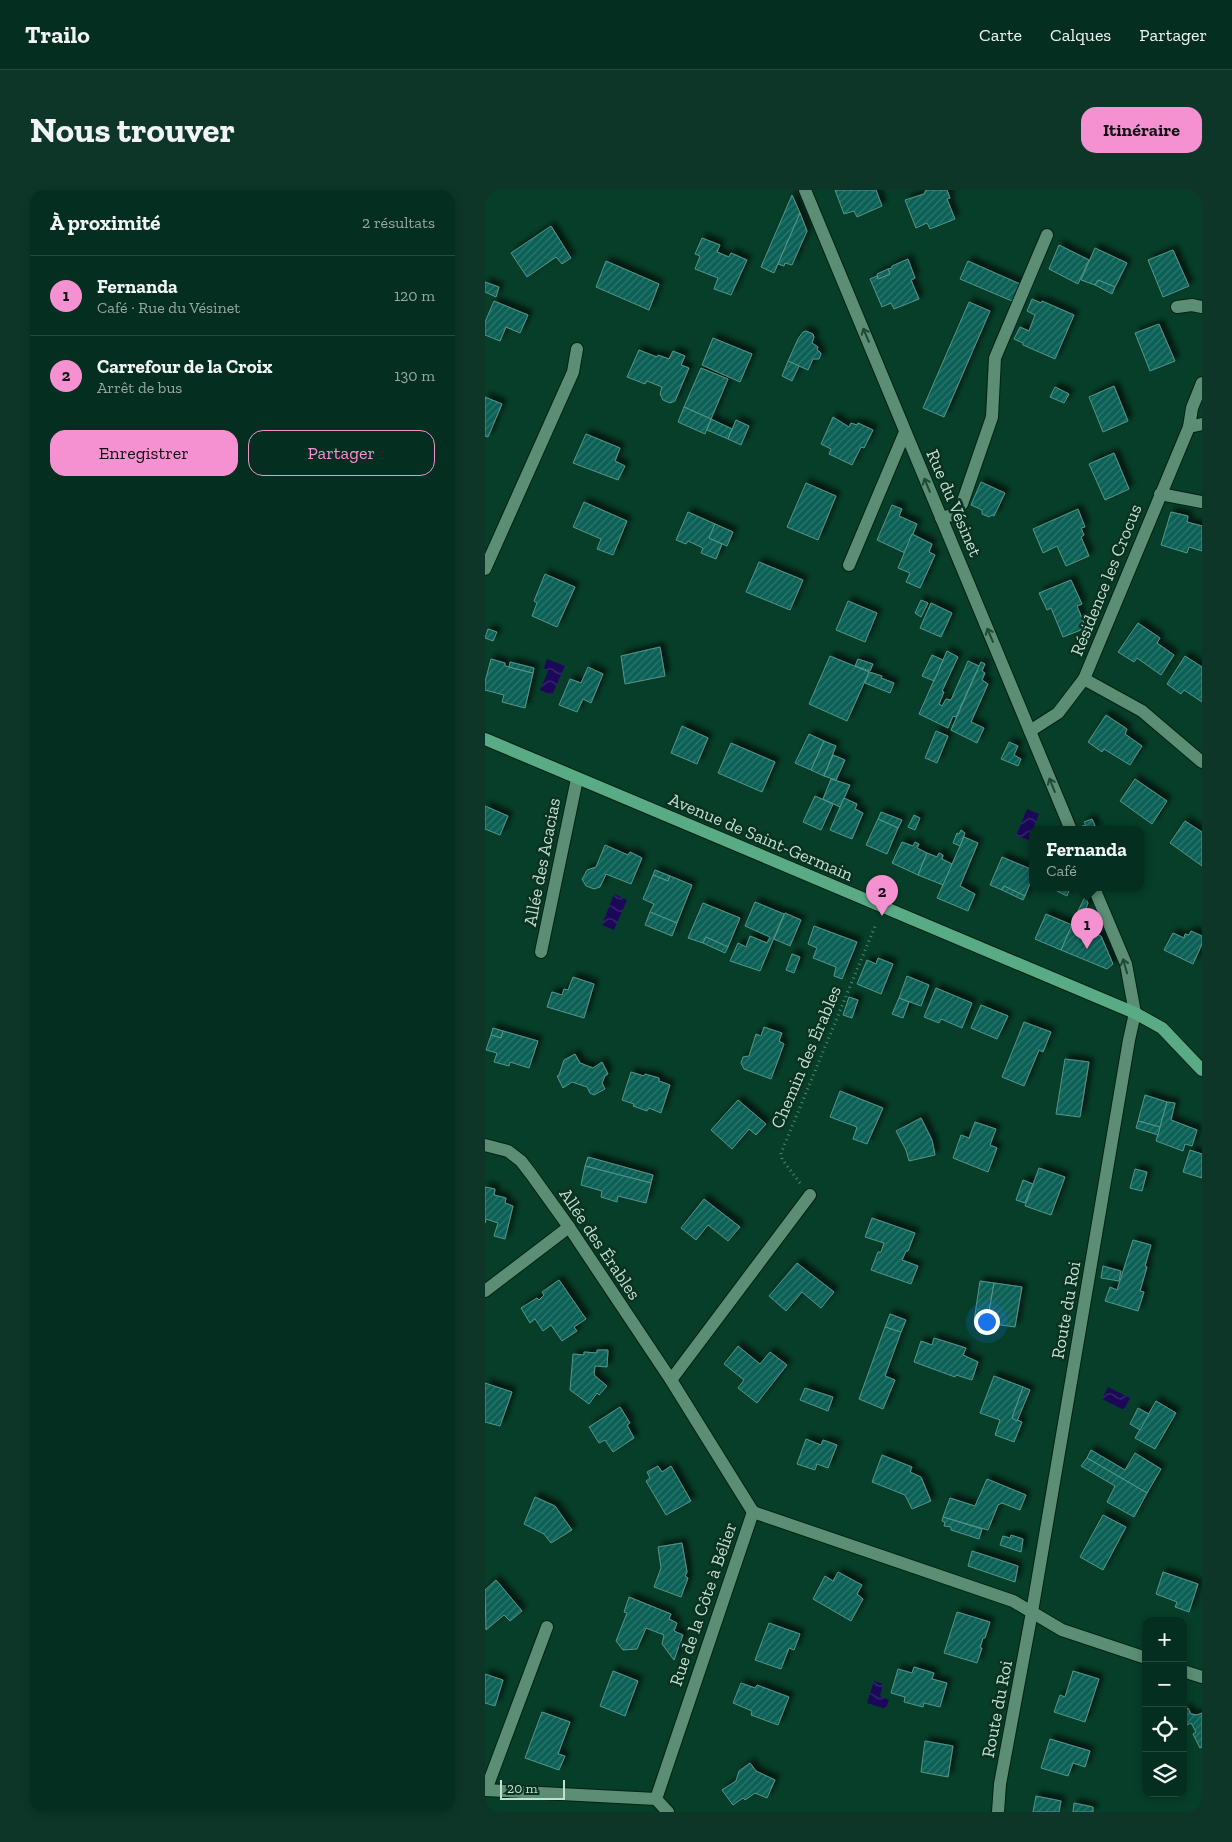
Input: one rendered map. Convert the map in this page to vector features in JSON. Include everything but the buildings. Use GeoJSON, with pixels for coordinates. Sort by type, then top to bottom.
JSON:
{"type":"FeatureCollection","features":[{"type":"Feature","properties":{"kind":"main road","name":"Avenue de Saint-Germain"},"geometry":{"type":"LineString","coordinates":[[485,739],[1135,1013],[1161,1028],[1202,1070]]}},
{"type":"Feature","properties":{"kind":"street","name":"Rue du Vésinet"},"geometry":{"type":"LineString","coordinates":[[805,190],[1069,826]]}},
{"type":"Feature","properties":{"kind":"street"},"geometry":{"type":"LineString","coordinates":[[941,518],[952,515],[962,504],[992,417],[995,358],[1047,235]]}},
{"type":"Feature","properties":{"kind":"street"},"geometry":{"type":"LineString","coordinates":[[1177,307],[1192,305],[1202,307]]}},
{"type":"Feature","properties":{"kind":"street"},"geometry":{"type":"LineString","coordinates":[[485,569],[573,372],[577,349]]}},
{"type":"Feature","properties":{"kind":"street","name":"Résidence les Crocus"},"geometry":{"type":"LineString","coordinates":[[1030,732],[1058,713],[1084,679],[1189,427],[1192,408],[1202,383]]}},
{"type":"Feature","properties":{"kind":"street"},"geometry":{"type":"LineString","coordinates":[[1189,427],[1202,424]]}},
{"type":"Feature","properties":{"kind":"street"},"geometry":{"type":"LineString","coordinates":[[849,564],[905,432]]}},
{"type":"Feature","properties":{"kind":"street","name":"Résidence les Crocus"},"geometry":{"type":"LineString","coordinates":[[1160,494],[1202,502]]}},
{"type":"Feature","properties":{"kind":"street","name":"Résidence les Crocus"},"geometry":{"type":"LineString","coordinates":[[1084,679],[1142,711],[1202,762]]}},
{"type":"Feature","properties":{"kind":"street","name":"Allée des Acacias"},"geometry":{"type":"LineString","coordinates":[[541,952],[577,779]]}},
{"type":"Feature","properties":{"kind":"street"},"geometry":{"type":"LineString","coordinates":[[1095,891],[1126,964],[1135,1013]]}},
{"type":"Feature","properties":{"kind":"street","name":"Route du Roi"},"geometry":{"type":"LineString","coordinates":[[998,1812],[1000,1784],[1032,1612],[1135,1013]]}},
{"type":"Feature","properties":{"kind":"street","name":"Allée des Érables"},"geometry":{"type":"LineString","coordinates":[[485,1145],[508,1151],[521,1161],[569,1227],[671,1380],[753,1512]]}},
{"type":"Feature","properties":{"kind":"street"},"geometry":{"type":"LineString","coordinates":[[671,1380],[810,1195]]}},
{"type":"Feature","properties":{"kind":"street"},"geometry":{"type":"LineString","coordinates":[[485,1291],[569,1227]]}},
{"type":"Feature","properties":{"kind":"street","name":"Rue de la Côte à Bélier"},"geometry":{"type":"LineString","coordinates":[[656,1799],[753,1512],[1013,1601],[1032,1612]]}},
{"type":"Feature","properties":{"kind":"street"},"geometry":{"type":"LineString","coordinates":[[1032,1612],[1062,1630],[1142,1657]]}},
{"type":"Feature","properties":{"kind":"street"},"geometry":{"type":"LineString","coordinates":[[547,1628],[485,1790],[656,1799],[668,1812]]}},
{"type":"Feature","properties":{"kind":"street"},"geometry":{"type":"LineString","coordinates":[[1187,1672],[1202,1677]]}},
{"type":"Feature","properties":{"kind":"path","name":"Chemin des Érables"},"geometry":{"type":"LineString","coordinates":[[810,1195],[789,1168],[781,1153],[876,924]]}},
{"type":"Feature","properties":{"kind":"water"},"geometry":{"type":"Polygon","coordinates":[[[547,659],[565,666],[552,695],[540,690],[548,671],[544,668],[547,659]]]}},
{"type":"Feature","properties":{"kind":"water"},"geometry":{"type":"Polygon","coordinates":[[[1027,809],[1039,814],[1034,826],[1029,826],[1029,840],[1016,836],[1027,809]]]}},
{"type":"Feature","properties":{"kind":"water"},"geometry":{"type":"Polygon","coordinates":[[[614,894],[627,900],[614,930],[602,925],[614,894]]]}},
{"type":"Feature","properties":{"kind":"water"},"geometry":{"type":"Polygon","coordinates":[[[1108,1387],[1130,1398],[1124,1410],[1102,1399],[1108,1387]]]}},
{"type":"Feature","properties":{"kind":"water"},"geometry":{"type":"Polygon","coordinates":[[[874,1681],[883,1684],[880,1696],[889,1700],[886,1709],[867,1703],[874,1681]]]}},
{"type":"Feature","properties":{"kind":"place","name":"Carrefour de la Croix"},"geometry":{"type":"Point","coordinates":[882,916]}},
{"type":"Feature","properties":{"kind":"place","name":"Fernanda"},"geometry":{"type":"Point","coordinates":[1087,949]}}]}
